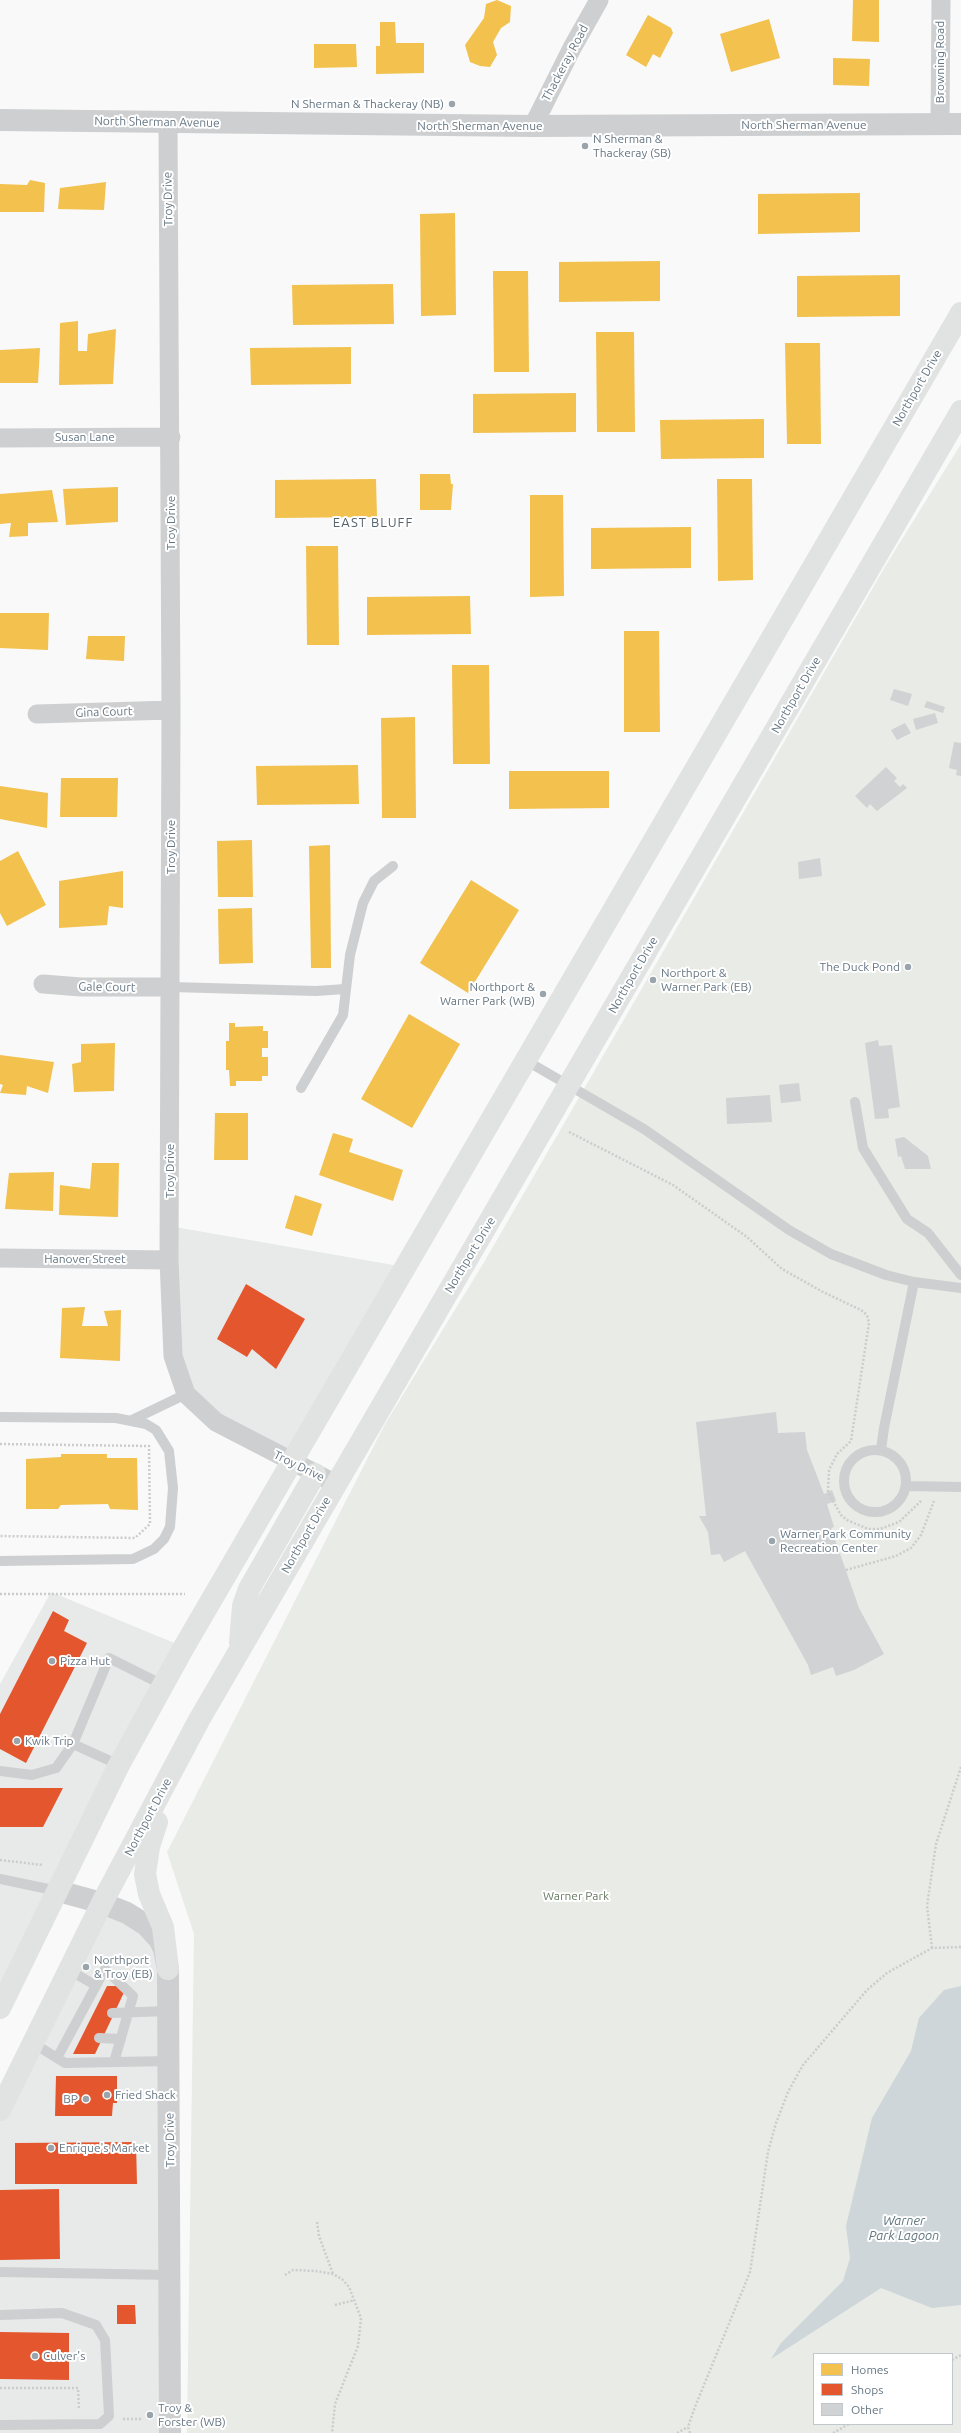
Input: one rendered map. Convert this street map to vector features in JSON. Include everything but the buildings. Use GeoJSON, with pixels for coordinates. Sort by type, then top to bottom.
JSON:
{"type":"FeatureCollection","features":[{"type":"Feature","properties":{"kind":"main road","name":"Northport Drive"},"geometry":{"type":"LineString","coordinates":[[0,2008],[119,1765],[163,1685],[291,1462],[961,313]]}},
{"type":"Feature","properties":{"kind":"main road","name":"Northport Drive"},"geometry":{"type":"LineString","coordinates":[[0,2110],[102,1903],[240,1648],[570,1086],[961,411]]}},
{"type":"Feature","properties":{"kind":"main road"},"geometry":{"type":"LineString","coordinates":[[240,1648],[243,1606],[249,1589],[315,1474]]}},
{"type":"Feature","properties":{"kind":"main road"},"geometry":{"type":"LineString","coordinates":[[168,1970],[163,1927],[146,1883],[146,1861],[152,1834],[200,1720]]}},
{"type":"Feature","properties":{"kind":"street","name":"Thackeray Road"},"geometry":{"type":"LineString","coordinates":[[533,126],[572,48],[599,0]]}},
{"type":"Feature","properties":{"kind":"street","name":"Browning Road"},"geometry":{"type":"LineString","coordinates":[[940,0],[940,124]]}},
{"type":"Feature","properties":{"kind":"street","name":"North Sherman Avenue"},"geometry":{"type":"LineString","coordinates":[[0,120],[533,126],[961,124]]}},
{"type":"Feature","properties":{"kind":"street","name":"Troy Drive"},"geometry":{"type":"LineString","coordinates":[[168,123],[171,437],[171,987],[169,1260],[173,1356],[186,1394],[216,1422],[336,1484]]}},
{"type":"Feature","properties":{"kind":"street","name":"Susan Lane"},"geometry":{"type":"LineString","coordinates":[[0,438],[171,437]]}},
{"type":"Feature","properties":{"kind":"street","name":"Gina Court"},"geometry":{"type":"LineString","coordinates":[[37,714],[171,710]]}},
{"type":"Feature","properties":{"kind":"street","name":"Gale Court"},"geometry":{"type":"LineString","coordinates":[[43,984],[81,987],[171,987]]}},
{"type":"Feature","properties":{"kind":"street","name":"Hanover Street"},"geometry":{"type":"LineString","coordinates":[[0,1258],[169,1260]]}},
{"type":"Feature","properties":{"kind":"street","name":"Troy Drive"},"geometry":{"type":"LineString","coordinates":[[58,1891],[102,1903],[131,1916],[153,1931],[164,1949],[168,1970],[170,2433]]}},
{"type":"Feature","properties":{"kind":"lane"},"geometry":{"type":"LineString","coordinates":[[301,1088],[343,1015],[351,949],[363,903],[374,881],[393,866]]}},
{"type":"Feature","properties":{"kind":"lane"},"geometry":{"type":"LineString","coordinates":[[171,987],[316,991],[345,989]]}},
{"type":"Feature","properties":{"kind":"lane"},"geometry":{"type":"LineString","coordinates":[[525,1060],[644,1129],[789,1230],[831,1254],[879,1273],[914,1282],[961,1288]]}},
{"type":"Feature","properties":{"kind":"lane"},"geometry":{"type":"LineString","coordinates":[[855,1102],[863,1148],[907,1219],[928,1233],[961,1274]]}},
{"type":"Feature","properties":{"kind":"lane"},"geometry":{"type":"LineString","coordinates":[[881,1450],[884,1428],[914,1282]]}},
{"type":"Feature","properties":{"kind":"lane"},"geometry":{"type":"LineString","coordinates":[[132,1420],[186,1394]]}},
{"type":"Feature","properties":{"kind":"lane"},"geometry":{"type":"LineString","coordinates":[[0,1417],[116,1418],[132,1420],[156,1430],[169,1451],[172,1470],[172,1507],[170,1527],[164,1539],[154,1549],[133,1559],[0,1561]]}},
{"type":"Feature","properties":{"kind":"lane"},"geometry":{"type":"LineString","coordinates":[[870,1450],[881,1450],[895,1457],[901,1463],[904,1470],[906,1486],[897,1504],[888,1510],[878,1513],[867,1512],[857,1507],[850,1500],[845,1490],[844,1480],[846,1469],[852,1460],[860,1454],[870,1450]]}},
{"type":"Feature","properties":{"kind":"lane"},"geometry":{"type":"LineString","coordinates":[[906,1486],[961,1487]]}},
{"type":"Feature","properties":{"kind":"lane"},"geometry":{"type":"LineString","coordinates":[[0,1771],[32,1775],[56,1768],[73,1744],[109,1658],[163,1685]]}},
{"type":"Feature","properties":{"kind":"lane"},"geometry":{"type":"LineString","coordinates":[[73,1744],[119,1765]]}},
{"type":"Feature","properties":{"kind":"lane"},"geometry":{"type":"LineString","coordinates":[[0,1879],[58,1891]]}},
{"type":"Feature","properties":{"kind":"lane"},"geometry":{"type":"LineString","coordinates":[[57,2058],[74,2037],[86,2013],[95,1985],[105,1969],[133,1996],[114,2062]]}},
{"type":"Feature","properties":{"kind":"lane"},"geometry":{"type":"LineString","coordinates":[[69,1970],[95,1985]]}},
{"type":"Feature","properties":{"kind":"lane"},"geometry":{"type":"LineString","coordinates":[[112,2013],[168,2011]]}},
{"type":"Feature","properties":{"kind":"lane"},"geometry":{"type":"LineString","coordinates":[[99,2038],[121,2039]]}},
{"type":"Feature","properties":{"kind":"lane"},"geometry":{"type":"LineString","coordinates":[[33,2043],[65,2063],[169,2061]]}},
{"type":"Feature","properties":{"kind":"lane"},"geometry":{"type":"LineString","coordinates":[[0,2272],[170,2275]]}},
{"type":"Feature","properties":{"kind":"lane"},"geometry":{"type":"LineString","coordinates":[[0,2315],[62,2313],[96,2325],[105,2340],[109,2416],[100,2424],[63,2428],[20,2429],[0,2424]]}},
{"type":"Feature","properties":{"kind":"path"},"geometry":{"type":"LineString","coordinates":[[569,1132],[673,1185],[747,1237],[782,1268],[867,1315],[870,1323],[851,1441],[837,1454],[829,1470],[828,1492],[841,1514],[848,1520],[868,1529],[880,1529],[899,1522],[922,1500],[927,1500]]}},
{"type":"Feature","properties":{"kind":"path"},"geometry":{"type":"LineString","coordinates":[[0,1444],[149,1446],[150,1524],[135,1538],[0,1536]]}},
{"type":"Feature","properties":{"kind":"path"},"geometry":{"type":"LineString","coordinates":[[846,1570],[896,1556],[911,1548],[921,1535],[934,1499],[942,1499]]}},
{"type":"Feature","properties":{"kind":"path"},"geometry":{"type":"LineString","coordinates":[[0,1594],[185,1594]]}},
{"type":"Feature","properties":{"kind":"path"},"geometry":{"type":"LineString","coordinates":[[932,1948],[927,1906],[936,1844],[961,1767]]}},
{"type":"Feature","properties":{"kind":"path"},"geometry":{"type":"LineString","coordinates":[[0,1860],[43,1865]]}},
{"type":"Feature","properties":{"kind":"path"},"geometry":{"type":"LineString","coordinates":[[677,2433],[688,2427],[750,2272],[768,2152],[776,2123],[788,2092],[803,2065],[867,1990],[887,1973],[932,1948],[961,1947]]}},
{"type":"Feature","properties":{"kind":"path"},"geometry":{"type":"LineString","coordinates":[[317,2222],[319,2236],[333,2274]]}},
{"type":"Feature","properties":{"kind":"path"},"geometry":{"type":"LineString","coordinates":[[285,2275],[293,2270],[316,2270],[333,2274],[342,2279],[349,2287],[361,2318],[361,2334],[335,2404],[332,2433]]}},
{"type":"Feature","properties":{"kind":"path"},"geometry":{"type":"LineString","coordinates":[[335,2305],[355,2300]]}},
{"type":"Feature","properties":{"kind":"path"},"geometry":{"type":"LineString","coordinates":[[0,2388],[78,2388],[79,2410],[127,2419],[143,2419]]}},
{"type":"Feature","properties":{"kind":"path"},"geometry":{"type":"LineString","coordinates":[[832,2433],[847,2425]]}},
{"type":"Feature","properties":{"kind":"path"},"geometry":{"type":"LineString","coordinates":[[688,2427],[690,2433]]}},
{"type":"Feature","properties":{"kind":"shaded area"},"geometry":{"type":"Polygon","coordinates":[[[169,1226],[405,1267],[291,1462],[186,1394],[169,1226]]]}},
{"type":"Feature","properties":{"kind":"shaded area"},"geometry":{"type":"Polygon","coordinates":[[[51,1592],[184,1647],[0,2008],[0,1684],[51,1592]]]}},
{"type":"Feature","properties":{"kind":"shaded area"},"geometry":{"type":"Polygon","coordinates":[[[102,1903],[159,1939],[170,2433],[0,2433],[0,2110],[102,1903]]]}},
{"type":"Feature","properties":{"kind":"green space","name":"Warner Park"},"geometry":{"type":"Polygon","coordinates":[[[961,444],[961,2433],[187,2433],[194,1934],[167,1852],[385,1424],[483,1264],[886,565],[961,444]]]}},
{"type":"Feature","properties":{"kind":"water","name":"Warner Park Lagoon"},"geometry":{"type":"Polygon","coordinates":[[[961,1986],[961,2305],[932,2308],[881,2288],[771,2359],[781,2343],[843,2281],[850,2258],[846,2226],[872,2118],[911,2051],[919,2018],[944,1990],[961,1986]]]}},
{"type":"Feature","properties":{"kind":"place","name":"N Sherman & Thackeray (NB)"},"geometry":{"type":"Point","coordinates":[452,104]}},
{"type":"Feature","properties":{"kind":"place","name":"N Sherman & Thackeray (SB)"},"geometry":{"type":"Point","coordinates":[585,146]}},
{"type":"Feature","properties":{"kind":"place","name":"The Duck Pond"},"geometry":{"type":"Point","coordinates":[908,967]}},
{"type":"Feature","properties":{"kind":"place","name":"Northport & Warner Park (EB)"},"geometry":{"type":"Point","coordinates":[653,980]}},
{"type":"Feature","properties":{"kind":"place","name":"Northport & Warner Park (WB)"},"geometry":{"type":"Point","coordinates":[543,994]}},
{"type":"Feature","properties":{"kind":"place","name":"Warner Park Community Recreation Center"},"geometry":{"type":"Point","coordinates":[772,1541]}},
{"type":"Feature","properties":{"kind":"place","name":"Pizza Hut"},"geometry":{"type":"Point","coordinates":[52,1661]}},
{"type":"Feature","properties":{"kind":"place","name":"Kwik Trip"},"geometry":{"type":"Point","coordinates":[17,1741]}},
{"type":"Feature","properties":{"kind":"place","name":"Northport & Troy (EB)"},"geometry":{"type":"Point","coordinates":[86,1967]}},
{"type":"Feature","properties":{"kind":"place","name":"Fried Shack"},"geometry":{"type":"Point","coordinates":[107,2095]}},
{"type":"Feature","properties":{"kind":"place","name":"BP"},"geometry":{"type":"Point","coordinates":[86,2099]}},
{"type":"Feature","properties":{"kind":"place","name":"Enrique's Market"},"geometry":{"type":"Point","coordinates":[51,2148]}},
{"type":"Feature","properties":{"kind":"place","name":"Culver's"},"geometry":{"type":"Point","coordinates":[35,2356]}},
{"type":"Feature","properties":{"kind":"place","name":"Troy & Forster (WB)"},"geometry":{"type":"Point","coordinates":[150,2415]}},
{"type":"Feature","properties":{"kind":"district","name":"EAST BLUFF"},"geometry":{"type":"Point","coordinates":[373,523]}}]}
